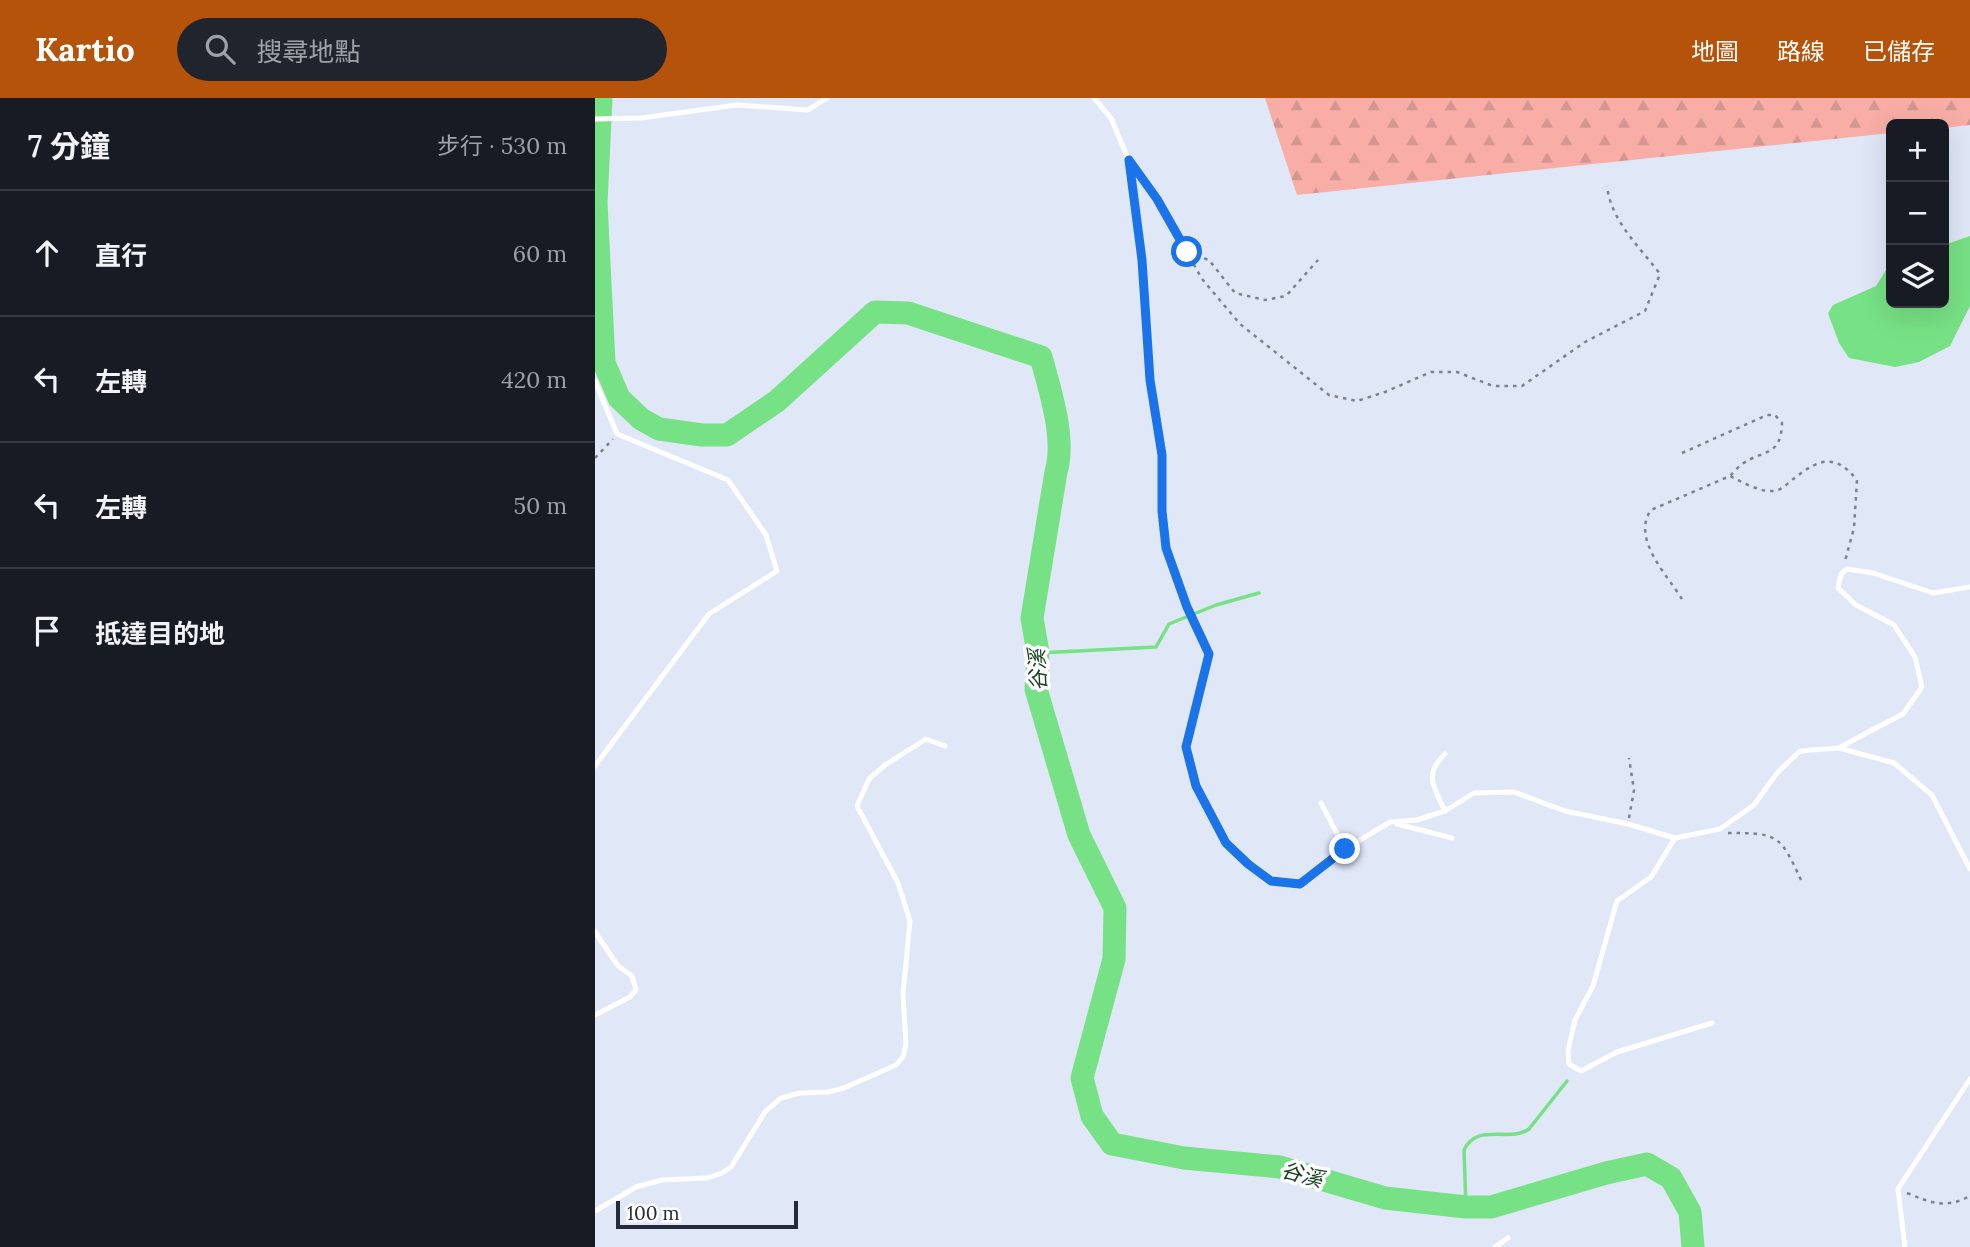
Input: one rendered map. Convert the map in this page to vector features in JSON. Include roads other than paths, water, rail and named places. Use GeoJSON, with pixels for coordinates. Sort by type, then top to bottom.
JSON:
{"type":"FeatureCollection","features":[{"type":"Feature","properties":{"kind":"lane"},"geometry":{"type":"LineString","coordinates":[[595,118],[641,118],[737,104],[809,110],[827,98]]}},
{"type":"Feature","properties":{"kind":"lane"},"geometry":{"type":"LineString","coordinates":[[1094,98],[1111,118],[1129,160],[1142,260],[1150,380],[1162,455],[1162,511],[1166,548],[1187,607],[1209,654],[1186,747],[1196,786],[1226,843],[1248,864],[1271,881],[1300,884],[1345,849],[1390,822],[1417,820],[1445,811],[1474,793],[1514,792],[1565,811],[1628,824],[1675,838],[1720,829],[1754,805],[1777,773],[1800,751],[1839,748],[1894,763],[1932,795],[1970,869]]}},
{"type":"Feature","properties":{"kind":"lane"},"geometry":{"type":"LineString","coordinates":[[595,381],[617,434],[728,480],[766,535],[777,571],[709,614],[595,766]]}},
{"type":"Feature","properties":{"kind":"lane"},"geometry":{"type":"LineString","coordinates":[[1839,748],[1903,714],[1922,687],[1915,657],[1894,625],[1856,605],[1838,588],[1841,574],[1847,569],[1873,573],[1933,593],[1970,587]]}},
{"type":"Feature","properties":{"kind":"lane"},"geometry":{"type":"LineString","coordinates":[[595,1211],[636,1187],[661,1180],[707,1178],[722,1173],[731,1167],[765,1112],[781,1098],[844,1088],[896,1065],[903,1057],[906,1044],[903,993],[910,920],[898,883],[857,806],[869,779],[885,765],[926,739],[945,747]]}},
{"type":"Feature","properties":{"kind":"lane"},"geometry":{"type":"LineString","coordinates":[[1444,754],[1435,763],[1431,776],[1445,811]]}},
{"type":"Feature","properties":{"kind":"lane"},"geometry":{"type":"LineString","coordinates":[[1321,803],[1345,849]]}},
{"type":"Feature","properties":{"kind":"lane"},"geometry":{"type":"LineString","coordinates":[[1390,822],[1452,838]]}},
{"type":"Feature","properties":{"kind":"lane"},"geometry":{"type":"LineString","coordinates":[[1675,838],[1651,877],[1616,901],[1593,986],[1574,1020],[1568,1052],[1569,1064],[1581,1071],[1617,1052],[1712,1023]]}},
{"type":"Feature","properties":{"kind":"lane"},"geometry":{"type":"LineString","coordinates":[[595,932],[618,966],[632,976],[636,990],[630,997],[595,1014]]}},
{"type":"Feature","properties":{"kind":"lane"},"geometry":{"type":"LineString","coordinates":[[1905,1247],[1898,1189],[1970,1079]]}},
{"type":"Feature","properties":{"kind":"lane"},"geometry":{"type":"LineString","coordinates":[[1495,1247],[1508,1238]]}},
{"type":"Feature","properties":{"kind":"waterway","name":"谷溪"},"geometry":{"type":"LineString","coordinates":[[601,98],[596,203],[604,363],[619,398],[641,419],[659,429],[702,435],[727,435],[777,401],[875,312],[908,313],[1041,357],[1056,414],[1059,459],[1032,618],[1038,653],[1036,689],[1079,835],[1115,908],[1114,959],[1082,1078],[1092,1116],[1112,1144],[1184,1158],[1280,1167],[1385,1198],[1466,1207],[1491,1207],[1606,1173],[1647,1164],[1671,1178],[1690,1212],[1693,1247]]}},
{"type":"Feature","properties":{"kind":"waterway"},"geometry":{"type":"LineString","coordinates":[[1038,653],[1156,647],[1169,624],[1216,605],[1259,593]]}},
{"type":"Feature","properties":{"kind":"waterway"},"geometry":{"type":"LineString","coordinates":[[1466,1207],[1464,1150],[1470,1142],[1485,1135],[1521,1133],[1529,1129],[1567,1081]]}}]}
